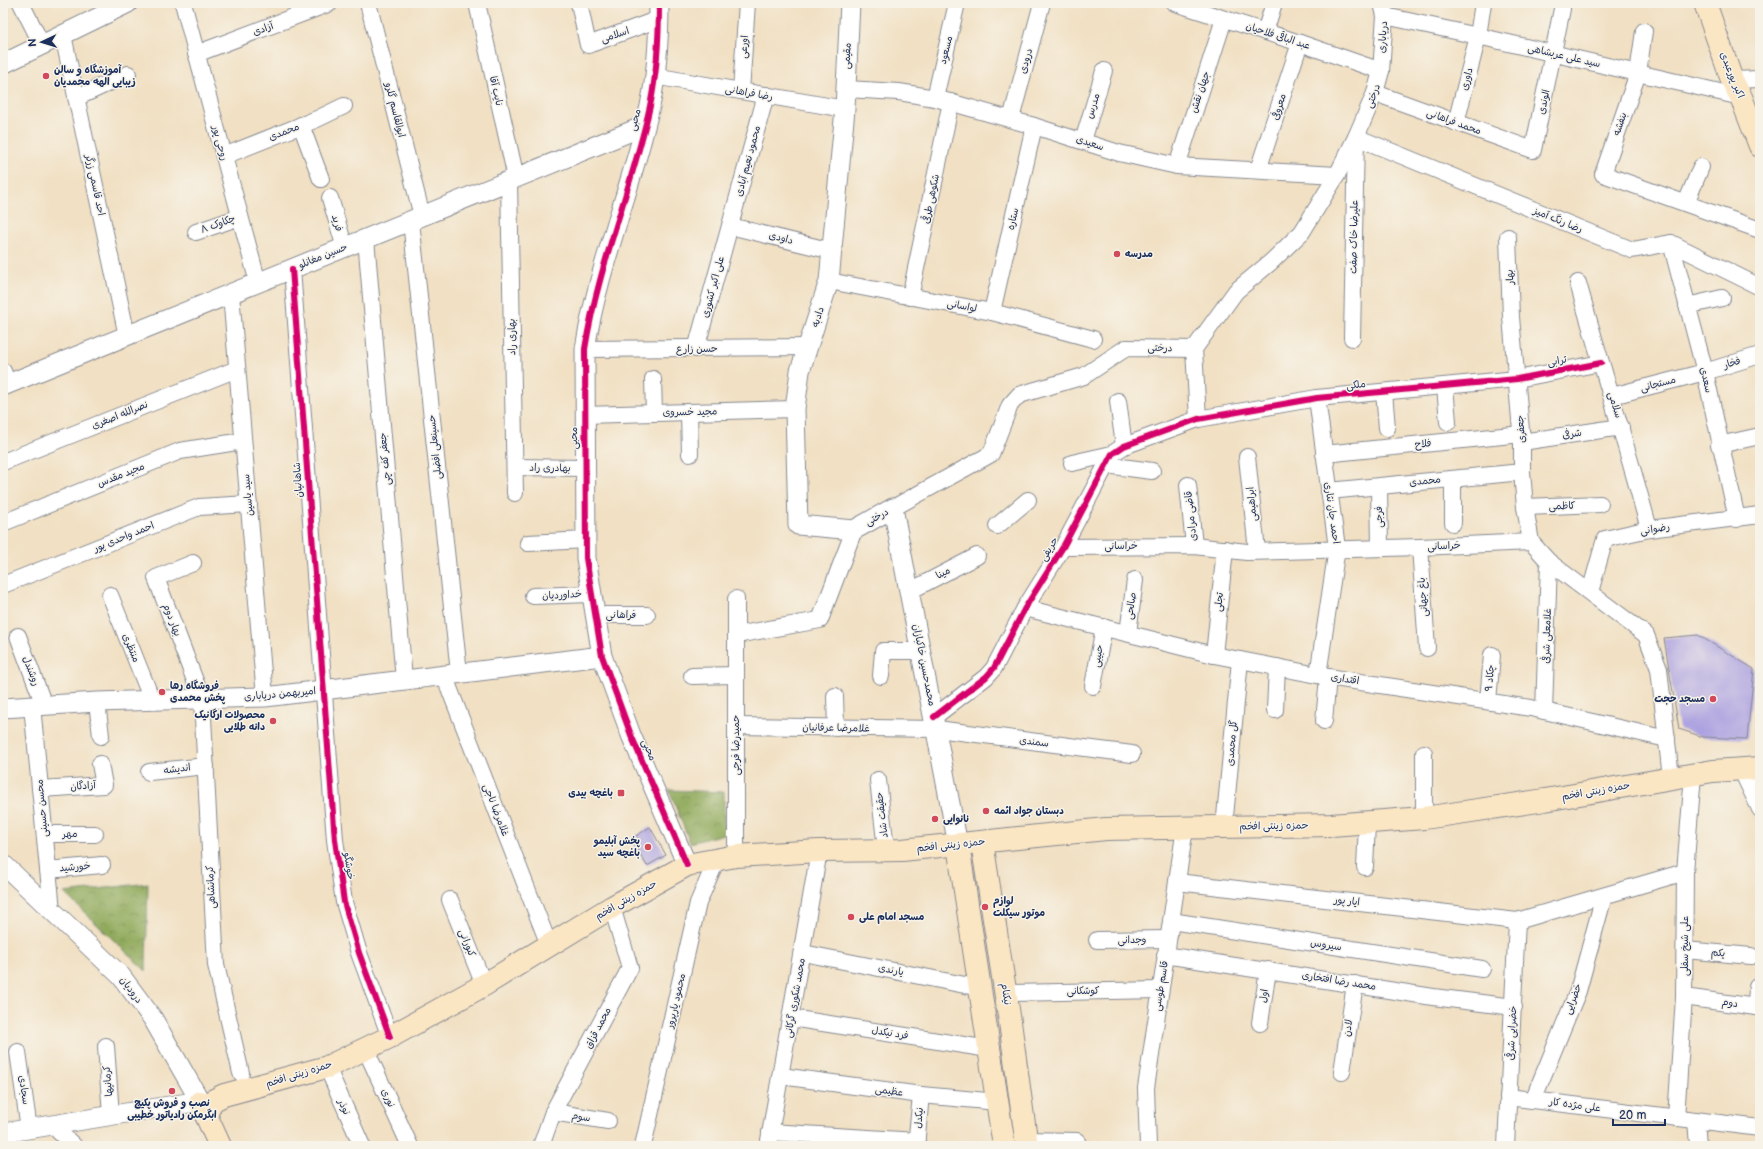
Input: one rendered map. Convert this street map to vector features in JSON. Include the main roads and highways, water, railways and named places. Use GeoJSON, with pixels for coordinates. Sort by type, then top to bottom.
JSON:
{"type":"FeatureCollection","features":[{"type":"Feature","properties":{"kind":"main road","name":"اکبر پورعبدی"},"geometry":{"type":"LineString","coordinates":[[1705,3],[1760,146]]}},
{"type":"Feature","properties":{"kind":"main road","name":"حمزه زینتی افخم"},"geometry":{"type":"LineString","coordinates":[[203,1108],[208,1106],[212,1101],[224,1095],[326,1067],[366,1050],[484,986],[612,907],[687,865],[727,857],[819,850],[902,850],[1106,829],[1331,825],[1424,818],[1545,800],[1714,771],[1751,768]]}},
{"type":"Feature","properties":{"kind":"main road","name":"نیکنام"},"geometry":{"type":"LineString","coordinates":[[982,842],[1006,993],[1027,1143]]}},
{"type":"Feature","properties":{"kind":"main road"},"geometry":{"type":"LineString","coordinates":[[958,845],[1004,1146]]}},
{"type":"Feature","properties":{"kind":"main road","name":"درودیان"},"geometry":{"type":"LineString","coordinates":[[203,1108],[220,1146]]}},
{"type":"Feature","properties":{"kind":"place","name":"آموزشگاه و سالن زیبایی الهه محمدیان"},"geometry":{"type":"Point","coordinates":[46,76]}},
{"type":"Feature","properties":{"kind":"place","name":"مدرسه"},"geometry":{"type":"Point","coordinates":[1117,254]}},
{"type":"Feature","properties":{"kind":"place","name":"فروشگاه رها پخش محمدی"},"geometry":{"type":"Point","coordinates":[162,692]}},
{"type":"Feature","properties":{"kind":"place","name":"مسجد حجت"},"geometry":{"type":"Point","coordinates":[1713,699]}},
{"type":"Feature","properties":{"kind":"place","name":"محصولات ارگانیک دانه طلایی"},"geometry":{"type":"Point","coordinates":[273,721]}},
{"type":"Feature","properties":{"kind":"place","name":"باغچه بیدی"},"geometry":{"type":"Point","coordinates":[621,793]}},
{"type":"Feature","properties":{"kind":"place","name":"دبستان جواد ائمه"},"geometry":{"type":"Point","coordinates":[986,811]}},
{"type":"Feature","properties":{"kind":"place","name":"نانوایی"},"geometry":{"type":"Point","coordinates":[935,819]}},
{"type":"Feature","properties":{"kind":"place","name":"پخش آبلیمو باغچه سید"},"geometry":{"type":"Point","coordinates":[648,847]}},
{"type":"Feature","properties":{"kind":"place","name":"لوازم موتور سیکلت"},"geometry":{"type":"Point","coordinates":[985,907]}},
{"type":"Feature","properties":{"kind":"place","name":"مسجد امام علی"},"geometry":{"type":"Point","coordinates":[851,917]}},
{"type":"Feature","properties":{"kind":"place","name":"نصب و فروش پکیج ابگرمکن رادیاتور خطیبی"},"geometry":{"type":"Point","coordinates":[172,1091]}}]}
